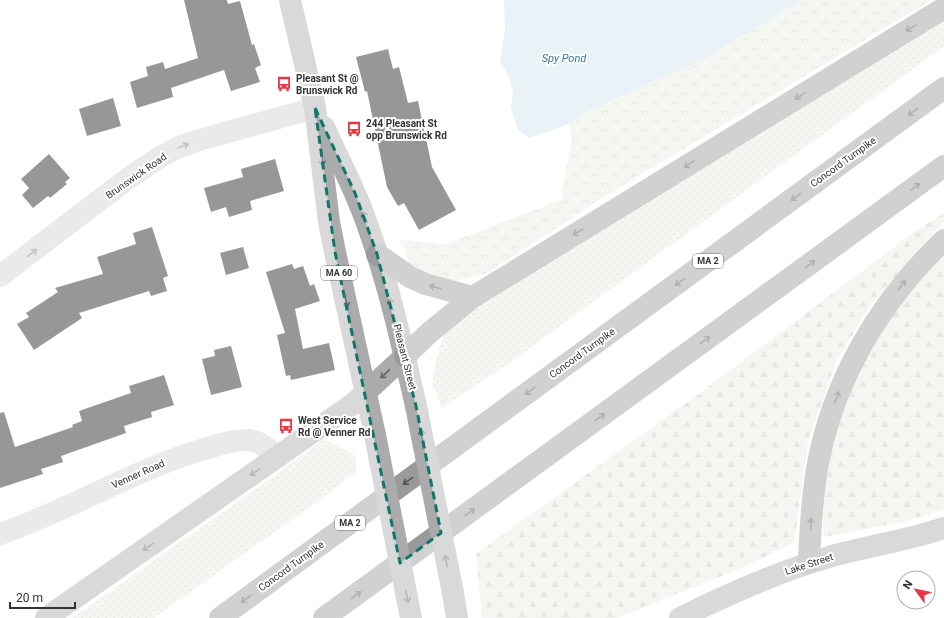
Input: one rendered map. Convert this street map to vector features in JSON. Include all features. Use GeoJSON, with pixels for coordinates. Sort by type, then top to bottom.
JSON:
{"type":"FeatureCollection","features":[{"type":"Feature","properties":{"kind":"highway"},"geometry":{"type":"LineString","coordinates":[[405,356],[435,328],[473,297],[944,8]]}},
{"type":"Feature","properties":{"kind":"highway","name":"Concord Turnpike"},"geometry":{"type":"LineString","coordinates":[[220,616],[944,88]]}},
{"type":"Feature","properties":{"kind":"highway"},"geometry":{"type":"LineString","coordinates":[[324,618],[944,166]]}},
{"type":"Feature","properties":{"kind":"highway"},"geometry":{"type":"LineString","coordinates":[[809,563],[811,516],[817,469],[824,437],[840,389],[854,359],[878,316],[912,273],[944,240]]}},
{"type":"Feature","properties":{"kind":"highway"},"geometry":{"type":"LineString","coordinates":[[377,254],[410,277],[425,284],[473,297]]}},
{"type":"Feature","properties":{"kind":"main road","name":"Pleasant Street"},"geometry":{"type":"LineString","coordinates":[[290,0],[315,108],[329,222],[375,435],[411,618]]}},
{"type":"Feature","properties":{"kind":"main road","name":"Pleasant Street"},"geometry":{"type":"LineString","coordinates":[[315,108],[355,193],[377,254],[405,356],[416,406],[457,618]]}},
{"type":"Feature","properties":{"kind":"main road"},"geometry":{"type":"LineString","coordinates":[[46,618],[353,404],[405,356]]}},
{"type":"Feature","properties":{"kind":"main road","name":"Lake Street"},"geometry":{"type":"LineString","coordinates":[[680,618],[753,584],[809,563],[944,528]]}},
{"type":"Feature","properties":{"kind":"street","name":"Brunswick Road"},"geometry":{"type":"LineString","coordinates":[[0,276],[23,260],[130,177],[160,157],[206,138],[315,108]]}},
{"type":"Feature","properties":{"kind":"street","name":"Venner Road"},"geometry":{"type":"LineString","coordinates":[[0,534],[49,515],[152,467],[188,454],[229,442],[242,440],[258,442],[268,448],[277,457]]}},
{"type":"Feature","properties":{"kind":"highlighted area"},"geometry":{"type":"Polygon","coordinates":[[[315,108],[355,193],[377,254],[416,406],[441,533],[400,563],[335,252],[315,108]]]}},
{"type":"Feature","properties":{"kind":"green space"},"geometry":{"type":"Polygon","coordinates":[[[802,0],[931,0],[602,198],[487,273],[456,281],[430,275],[409,265],[406,251],[399,240],[446,244],[561,200],[572,139],[569,124],[585,112],[702,60],[802,0]]]}},
{"type":"Feature","properties":{"kind":"green space"},"geometry":{"type":"Polygon","coordinates":[[[944,20],[944,46],[508,364],[442,408],[432,384],[436,360],[445,331],[534,270],[944,20]]]}},
{"type":"Feature","properties":{"kind":"green space"},"geometry":{"type":"Polygon","coordinates":[[[944,213],[944,222],[920,247],[868,309],[837,360],[808,441],[794,543],[741,568],[617,618],[482,618],[476,554],[700,393],[917,230],[944,213]]]}},
{"type":"Feature","properties":{"kind":"green space"},"geometry":{"type":"Polygon","coordinates":[[[944,254],[944,510],[903,522],[824,537],[823,516],[827,463],[841,415],[866,356],[892,316],[916,284],[944,254]]]}},
{"type":"Feature","properties":{"kind":"green space"},"geometry":{"type":"Polygon","coordinates":[[[323,439],[355,455],[357,471],[321,499],[154,618],[72,618],[273,477],[323,439]]]}},
{"type":"Feature","properties":{"kind":"water","name":"Spy Pond"},"geometry":{"type":"Polygon","coordinates":[[[504,0],[802,0],[702,60],[585,112],[569,124],[529,138],[518,130],[511,106],[513,93],[509,78],[500,60],[505,30],[504,0]]]}},
{"type":"Feature","properties":{"kind":"building"},"geometry":{"type":"Polygon","coordinates":[[[184,0],[227,0],[228,4],[240,1],[252,45],[254,44],[261,65],[255,68],[260,82],[231,91],[224,70],[171,88],[173,97],[137,108],[130,82],[148,76],[146,67],[163,62],[165,69],[198,58],[184,0]]]}},
{"type":"Feature","properties":{"kind":"building"},"geometry":{"type":"Polygon","coordinates":[[[388,49],[393,69],[399,67],[408,103],[418,101],[432,167],[456,210],[419,230],[404,203],[398,206],[387,187],[367,91],[365,92],[356,57],[388,49]]]}},
{"type":"Feature","properties":{"kind":"building"},"geometry":{"type":"Polygon","coordinates":[[[113,98],[121,126],[87,136],[79,109],[113,98]]]}},
{"type":"Feature","properties":{"kind":"building"},"geometry":{"type":"Polygon","coordinates":[[[49,154],[70,178],[65,182],[67,184],[50,198],[48,196],[33,208],[22,195],[29,188],[21,179],[49,154]]]}},
{"type":"Feature","properties":{"kind":"building"},"geometry":{"type":"Polygon","coordinates":[[[275,159],[284,191],[250,201],[252,210],[229,217],[226,207],[211,212],[204,188],[243,177],[241,169],[275,159]]]}},
{"type":"Feature","properties":{"kind":"building"},"geometry":{"type":"Polygon","coordinates":[[[152,227],[168,276],[163,278],[167,291],[151,296],[149,291],[79,313],[82,318],[34,350],[17,324],[29,317],[26,313],[58,292],[55,288],[103,274],[97,257],[136,244],[133,233],[152,227]]]}},
{"type":"Feature","properties":{"kind":"building"},"geometry":{"type":"Polygon","coordinates":[[[243,247],[249,268],[226,275],[220,253],[243,247]]]}},
{"type":"Feature","properties":{"kind":"building"},"geometry":{"type":"Polygon","coordinates":[[[292,264],[294,269],[303,266],[310,286],[314,284],[320,301],[295,309],[303,349],[329,343],[335,370],[291,380],[290,375],[286,376],[277,335],[285,333],[266,272],[292,264]]]}},
{"type":"Feature","properties":{"kind":"building"},"geometry":{"type":"Polygon","coordinates":[[[231,346],[242,387],[211,395],[202,359],[215,356],[214,350],[231,346]]]}},
{"type":"Feature","properties":{"kind":"building"},"geometry":{"type":"Polygon","coordinates":[[[164,375],[174,405],[151,412],[152,417],[124,426],[126,433],[61,456],[63,462],[41,469],[43,474],[0,488],[0,413],[4,412],[15,447],[73,427],[72,425],[82,421],[79,411],[131,393],[129,386],[164,375]]]}},
{"type":"Feature","properties":{"kind":"place","name":"Pleasant St @ Brunswick Rd"},"geometry":{"type":"Point","coordinates":[284,84]}},
{"type":"Feature","properties":{"kind":"place","name":"244 Pleasant St opp Brunswick Rd"},"geometry":{"type":"Point","coordinates":[354,129]}},
{"type":"Feature","properties":{"kind":"place","name":"West Service Rd @ Venner Rd"},"geometry":{"type":"Point","coordinates":[286,426]}}]}
